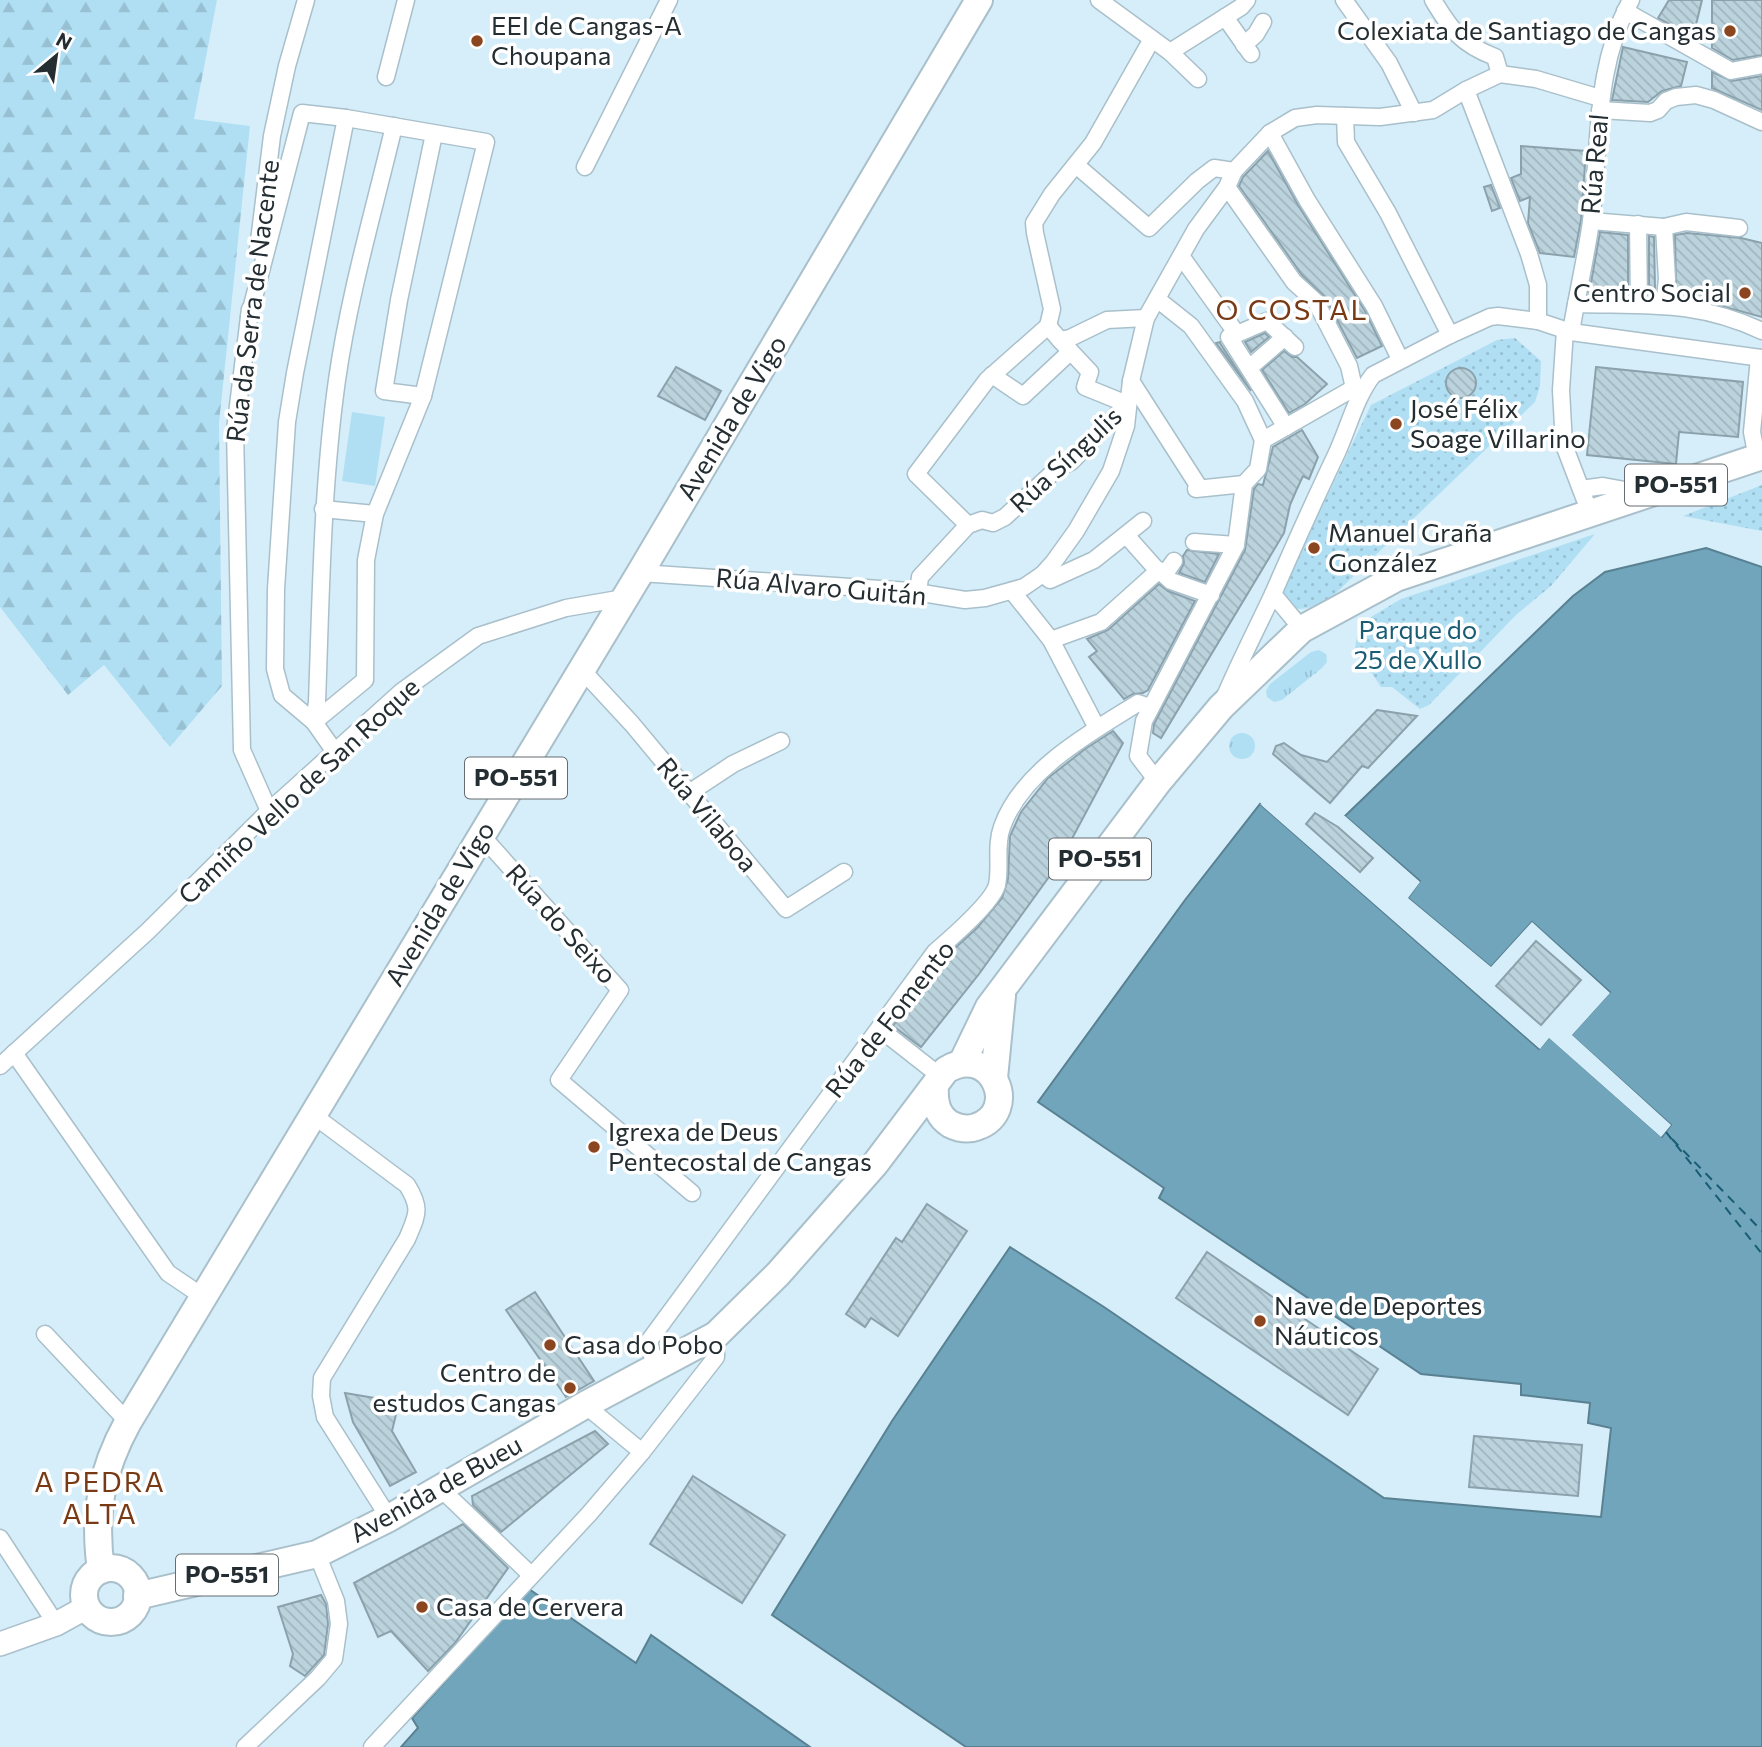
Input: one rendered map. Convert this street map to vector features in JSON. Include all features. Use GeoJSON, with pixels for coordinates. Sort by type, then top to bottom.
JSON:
{"type":"FeatureCollection","features":[{"type":"Feature","properties":{"kind":"main road","name":"Avenida de Vigo"},"geometry":{"type":"LineString","coordinates":[[101,1570],[97,1525],[101,1488],[113,1448],[202,1296],[582,670],[979,0]]}},
{"type":"Feature","properties":{"kind":"main road","name":"PO-551"},"geometry":{"type":"LineString","coordinates":[[716,1335],[778,1273],[875,1164],[946,1075],[989,1006],[1003,991],[1157,782],[1230,698],[1302,629],[1396,578],[1760,457]]}},
{"type":"Feature","properties":{"kind":"main road","name":"PO-551"},"geometry":{"type":"LineString","coordinates":[[875,1164],[929,1126],[947,1122],[962,1128],[971,1128],[987,1122],[998,1107],[1000,1097],[994,1078],[1003,991]]}},
{"type":"Feature","properties":{"kind":"main road"},"geometry":{"type":"LineString","coordinates":[[947,1122],[938,1112],[934,1099],[946,1075],[974,1064],[986,1069],[994,1078]]}},
{"type":"Feature","properties":{"kind":"main road","name":"Avenida de Bueu"},"geometry":{"type":"LineString","coordinates":[[137,1595],[317,1554],[389,1518],[585,1405],[716,1335]]}},
{"type":"Feature","properties":{"kind":"main road"},"geometry":{"type":"LineString","coordinates":[[109,1568],[126,1573],[132,1579],[137,1595],[132,1612],[117,1621],[99,1619],[87,1607],[85,1590],[88,1581],[101,1570],[109,1568]]}},
{"type":"Feature","properties":{"kind":"main road"},"geometry":{"type":"LineString","coordinates":[[0,1644],[56,1624],[87,1607]]}},
{"type":"Feature","properties":{"kind":"street","name":"Rúa da Serra de Nacente"},"geometry":{"type":"LineString","coordinates":[[269,811],[242,750],[235,430],[272,136],[287,66],[306,0]]}},
{"type":"Feature","properties":{"kind":"street"},"geometry":{"type":"LineString","coordinates":[[386,77],[406,0]]}},
{"type":"Feature","properties":{"kind":"street"},"geometry":{"type":"LineString","coordinates":[[585,167],[669,0]]}},
{"type":"Feature","properties":{"kind":"street"},"geometry":{"type":"LineString","coordinates":[[1099,0],[1170,52],[1198,79]]}},
{"type":"Feature","properties":{"kind":"street"},"geometry":{"type":"LineString","coordinates":[[1170,52],[1247,0]]}},
{"type":"Feature","properties":{"kind":"street"},"geometry":{"type":"LineString","coordinates":[[1344,0],[1389,64],[1414,113]]}},
{"type":"Feature","properties":{"kind":"street"},"geometry":{"type":"LineString","coordinates":[[1433,0],[1447,24],[1461,40],[1495,57],[1500,74]]}},
{"type":"Feature","properties":{"kind":"street"},"geometry":{"type":"LineString","coordinates":[[1628,6],[1731,71],[1762,65]]}},
{"type":"Feature","properties":{"kind":"street","name":"Rúa Real"},"geometry":{"type":"LineString","coordinates":[[1590,513],[1564,445],[1561,414],[1568,331],[1576,304],[1591,222],[1600,104],[1612,43],[1628,6]]}},
{"type":"Feature","properties":{"kind":"street"},"geometry":{"type":"LineString","coordinates":[[1224,17],[1248,50],[1263,22]]}},
{"type":"Feature","properties":{"kind":"street"},"geometry":{"type":"LineString","coordinates":[[918,593],[920,577],[968,524],[916,474],[992,375],[1048,326],[1052,309],[1034,223],[1052,194],[1093,143],[1152,39]]}},
{"type":"Feature","properties":{"kind":"street"},"geometry":{"type":"LineString","coordinates":[[1143,522],[1094,560],[1050,580],[1043,574],[1076,531],[1111,471],[1128,416],[1131,381],[1146,318],[1196,229],[1227,187],[1234,171],[1270,133],[1295,118],[1317,115],[1380,117],[1433,110],[1500,74],[1536,79],[1600,104],[1650,113],[1676,97],[1696,95],[1714,100],[1762,122]]}},
{"type":"Feature","properties":{"kind":"street"},"geometry":{"type":"LineString","coordinates":[[1466,90],[1529,254],[1538,285],[1538,321]]}},
{"type":"Feature","properties":{"kind":"street"},"geometry":{"type":"LineString","coordinates":[[249,317],[302,113],[485,142],[423,397],[375,514],[366,560],[365,680],[314,722]]}},
{"type":"Feature","properties":{"kind":"street"},"geometry":{"type":"LineString","coordinates":[[1345,116],[1346,142],[1388,213],[1450,335]]}},
{"type":"Feature","properties":{"kind":"street"},"geometry":{"type":"LineString","coordinates":[[335,752],[314,722],[282,695],[275,669],[280,509],[287,422],[346,118]]}},
{"type":"Feature","properties":{"kind":"street"},"geometry":{"type":"LineString","coordinates":[[314,722],[317,702],[323,509],[337,379],[394,126]]}},
{"type":"Feature","properties":{"kind":"street"},"geometry":{"type":"LineString","coordinates":[[1270,133],[1307,201],[1374,306],[1400,359]]}},
{"type":"Feature","properties":{"kind":"street"},"geometry":{"type":"LineString","coordinates":[[423,397],[384,391],[399,300],[434,134]]}},
{"type":"Feature","properties":{"kind":"street"},"geometry":{"type":"LineString","coordinates":[[1076,165],[1149,228],[1214,168],[1234,171]]}},
{"type":"Feature","properties":{"kind":"street"},"geometry":{"type":"LineString","coordinates":[[1227,187],[1294,282],[1315,302],[1349,366],[1357,393],[1348,429],[1241,658],[1230,698]]}},
{"type":"Feature","properties":{"kind":"street"},"geometry":{"type":"LineString","coordinates":[[1591,222],[1664,227],[1686,222],[1739,228]]}},
{"type":"Feature","properties":{"kind":"street"},"geometry":{"type":"LineString","coordinates":[[1639,224],[1639,304]]}},
{"type":"Feature","properties":{"kind":"street"},"geometry":{"type":"LineString","coordinates":[[1664,227],[1667,279],[1664,306]]}},
{"type":"Feature","properties":{"kind":"street"},"geometry":{"type":"LineString","coordinates":[[1181,256],[1235,331]]}},
{"type":"Feature","properties":{"kind":"street"},"geometry":{"type":"LineString","coordinates":[[1157,299],[1191,326],[1245,401],[1263,440],[1258,469],[1244,484],[1236,545],[1144,721],[1138,756],[1157,782]]}},
{"type":"Feature","properties":{"kind":"street"},"geometry":{"type":"LineString","coordinates":[[1576,304],[1639,304],[1710,311],[1735,318],[1762,331]]}},
{"type":"Feature","properties":{"kind":"street"},"geometry":{"type":"LineString","coordinates":[[1263,440],[1357,393],[1373,375],[1400,359],[1498,316],[1538,321],[1568,331],[1760,358],[1752,432],[1760,457]]}},
{"type":"Feature","properties":{"kind":"street"},"geometry":{"type":"LineString","coordinates":[[992,375],[1023,396],[1070,338],[1107,320],[1146,318]]}},
{"type":"Feature","properties":{"kind":"street"},"geometry":{"type":"LineString","coordinates":[[1204,345],[1267,321],[1290,342],[1249,368]]}},
{"type":"Feature","properties":{"kind":"street"},"geometry":{"type":"LineString","coordinates":[[1048,326],[1090,372],[1085,387],[1127,404]]}},
{"type":"Feature","properties":{"kind":"street"},"geometry":{"type":"LineString","coordinates":[[1235,331],[1229,337],[1286,428]]}},
{"type":"Feature","properties":{"kind":"street"},"geometry":{"type":"LineString","coordinates":[[1131,381],[1198,488],[1244,484]]}},
{"type":"Feature","properties":{"kind":"street","name":"Rúa Síngulis"},"geometry":{"type":"LineString","coordinates":[[968,524],[982,520],[993,523],[1005,517],[1060,466],[1071,462],[1127,404]]}},
{"type":"Feature","properties":{"kind":"street"},"geometry":{"type":"LineString","coordinates":[[1581,489],[1603,486],[1651,494]]}},
{"type":"Feature","properties":{"kind":"street"},"geometry":{"type":"LineString","coordinates":[[323,509],[375,514]]}},
{"type":"Feature","properties":{"kind":"street"},"geometry":{"type":"LineString","coordinates":[[1126,535],[1171,581],[1211,595]]}},
{"type":"Feature","properties":{"kind":"street"},"geometry":{"type":"LineString","coordinates":[[1194,542],[1236,545]]}},
{"type":"Feature","properties":{"kind":"street"},"geometry":{"type":"LineString","coordinates":[[1051,640],[1101,622],[1158,570],[1167,571],[1174,561]]}},
{"type":"Feature","properties":{"kind":"street","name":"Rúa Alvaro Guitán"},"geometry":{"type":"LineString","coordinates":[[640,573],[918,593],[965,600],[1007,593],[1024,587],[1043,574]]}},
{"type":"Feature","properties":{"kind":"street"},"geometry":{"type":"LineString","coordinates":[[1007,593],[1051,640],[1097,728]]}},
{"type":"Feature","properties":{"kind":"street"},"geometry":{"type":"LineString","coordinates":[[1273,594],[1302,629]]}},
{"type":"Feature","properties":{"kind":"street","name":"Camiño Vello de San Roque"},"geometry":{"type":"LineString","coordinates":[[202,1296],[168,1273],[78,1144],[4,1061],[148,931],[269,811],[401,692],[478,636],[566,608],[624,598]]}},
{"type":"Feature","properties":{"kind":"street","name":"Rúa Vilaboa"},"geometry":{"type":"LineString","coordinates":[[582,670],[632,724],[786,909],[844,872]]}},
{"type":"Feature","properties":{"kind":"street","name":"Rúa de Fomento"},"geometry":{"type":"LineString","coordinates":[[655,1369],[649,1341],[935,953],[965,925],[996,887],[998,842],[1002,826],[1034,776],[1097,728],[1138,703],[1150,707]]}},
{"type":"Feature","properties":{"kind":"street"},"geometry":{"type":"LineString","coordinates":[[689,793],[733,764],[781,741]]}},
{"type":"Feature","properties":{"kind":"street","name":"Rúa do Seixo"},"geometry":{"type":"LineString","coordinates":[[481,835],[620,990],[559,1080],[692,1193]]}},
{"type":"Feature","properties":{"kind":"street"},"geometry":{"type":"LineString","coordinates":[[880,1029],[946,1075]]}},
{"type":"Feature","properties":{"kind":"street"},"geometry":{"type":"LineString","coordinates":[[313,1115],[407,1185],[416,1200],[416,1218],[407,1239],[322,1378],[321,1396],[325,1417],[389,1518]]}},
{"type":"Feature","properties":{"kind":"street"},"geometry":{"type":"LineString","coordinates":[[45,1334],[128,1422]]}},
{"type":"Feature","properties":{"kind":"street"},"geometry":{"type":"LineString","coordinates":[[372,1747],[530,1574],[589,1514],[642,1452],[716,1357],[716,1335]]}},
{"type":"Feature","properties":{"kind":"street"},"geometry":{"type":"LineString","coordinates":[[585,1405],[642,1452]]}},
{"type":"Feature","properties":{"kind":"street"},"geometry":{"type":"LineString","coordinates":[[440,1488],[530,1574]]}},
{"type":"Feature","properties":{"kind":"street"},"geometry":{"type":"LineString","coordinates":[[0,1538],[56,1624]]}},
{"type":"Feature","properties":{"kind":"street"},"geometry":{"type":"LineString","coordinates":[[245,1747],[318,1678],[334,1659],[339,1624],[336,1601],[317,1554]]}},
{"type":"Feature","properties":{"kind":"green space"},"geometry":{"type":"Polygon","coordinates":[[[0,0],[217,0],[194,119],[250,126],[219,423],[222,686],[170,747],[104,665],[68,695],[0,607],[0,0]]]}},
{"type":"Feature","properties":{"kind":"green space"},"geometry":{"type":"Polygon","coordinates":[[[1515,338],[1541,361],[1540,386],[1535,402],[1335,594],[1307,608],[1296,608],[1288,604],[1284,597],[1284,585],[1371,405],[1497,340],[1515,338]]]}},
{"type":"Feature","properties":{"kind":"green space"},"geometry":{"type":"Polygon","coordinates":[[[352,412],[385,417],[375,486],[342,481],[352,412]]]}},
{"type":"Feature","properties":{"kind":"green space"},"geometry":{"type":"Polygon","coordinates":[[[1762,485],[1762,531],[1683,516],[1762,485]]]}},
{"type":"Feature","properties":{"kind":"green space","name":"Parque do 25 de Xullo"},"geometry":{"type":"Polygon","coordinates":[[[1595,534],[1551,586],[1516,615],[1429,705],[1420,709],[1392,687],[1381,687],[1355,648],[1358,630],[1366,620],[1401,599],[1595,534]]]}},
{"type":"Feature","properties":{"kind":"green space"},"geometry":{"type":"Polygon","coordinates":[[[1319,650],[1326,654],[1327,662],[1322,668],[1282,700],[1274,702],[1267,697],[1266,691],[1270,684],[1311,652],[1319,650]]]}},
{"type":"Feature","properties":{"kind":"green space"},"geometry":{"type":"Polygon","coordinates":[[[1242,733],[1251,737],[1255,746],[1251,755],[1242,759],[1233,755],[1229,746],[1233,737],[1242,733]]]}},
{"type":"Feature","properties":{"kind":"shaded area"},"geometry":{"type":"Polygon","coordinates":[[[1706,548],[1762,567],[1762,1747],[966,1747],[772,1615],[892,1421],[1010,1247],[1104,1307],[1384,1498],[1601,1517],[1611,1428],[1588,1423],[1590,1403],[1521,1395],[1521,1384],[1421,1374],[1159,1198],[1164,1188],[1038,1102],[1185,900],[1260,804],[1539,1049],[1549,1037],[1662,1137],[1671,1125],[1571,1035],[1610,992],[1532,922],[1491,967],[1408,898],[1420,881],[1345,816],[1573,596],[1605,572],[1706,548]]]}},
{"type":"Feature","properties":{"kind":"shaded area"},"geometry":{"type":"Polygon","coordinates":[[[529,1589],[636,1663],[651,1635],[810,1747],[401,1747],[418,1728],[412,1718],[529,1589]]]}},
{"type":"Feature","properties":{"kind":"pier"},"geometry":{"type":"Polygon","coordinates":[[[1260,804],[1266,805],[1539,1044],[1547,1035],[1551,1035],[1661,1132],[1666,1126],[1568,1036],[1605,993],[1532,927],[1494,970],[1489,970],[1405,901],[1416,882],[1342,815],[1420,882],[1408,898],[1491,967],[1532,922],[1610,993],[1572,1035],[1671,1125],[1661,1137],[1549,1038],[1540,1049],[1260,804]]]}},
{"type":"Feature","properties":{"kind":"building"},"geometry":{"type":"Polygon","coordinates":[[[1669,0],[1702,0],[1693,37],[1658,18],[1669,0]]]}},
{"type":"Feature","properties":{"kind":"building"},"geometry":{"type":"Polygon","coordinates":[[[1712,0],[1762,0],[1762,55],[1733,60],[1712,48],[1712,0]]]}},
{"type":"Feature","properties":{"kind":"building"},"geometry":{"type":"Polygon","coordinates":[[[1623,47],[1687,62],[1681,86],[1662,91],[1648,102],[1612,100],[1623,47]]]}},
{"type":"Feature","properties":{"kind":"building"},"geometry":{"type":"Polygon","coordinates":[[[1712,72],[1732,81],[1762,76],[1762,110],[1712,88],[1712,72]]]}},
{"type":"Feature","properties":{"kind":"building"},"geometry":{"type":"Polygon","coordinates":[[[1521,146],[1586,151],[1581,220],[1574,257],[1540,253],[1528,223],[1530,197],[1520,201],[1511,178],[1521,174],[1521,146]]]}},
{"type":"Feature","properties":{"kind":"building"},"geometry":{"type":"Polygon","coordinates":[[[1268,151],[1298,205],[1365,311],[1382,346],[1357,358],[1325,297],[1302,275],[1239,186],[1243,177],[1268,151]]]}},
{"type":"Feature","properties":{"kind":"building"},"geometry":{"type":"Polygon","coordinates":[[[1491,185],[1500,208],[1492,211],[1484,187],[1491,185]]]}},
{"type":"Feature","properties":{"kind":"building"},"geometry":{"type":"Polygon","coordinates":[[[1600,232],[1628,235],[1628,288],[1617,287],[1617,293],[1589,294],[1600,232]]]}},
{"type":"Feature","properties":{"kind":"building"},"geometry":{"type":"Polygon","coordinates":[[[1687,233],[1741,238],[1762,243],[1762,317],[1688,297],[1688,294],[1676,291],[1675,235],[1687,233]]]}},
{"type":"Feature","properties":{"kind":"building"},"geometry":{"type":"Polygon","coordinates":[[[1649,236],[1654,237],[1655,289],[1649,289],[1649,236]]]}},
{"type":"Feature","properties":{"kind":"building"},"geometry":{"type":"Polygon","coordinates":[[[1265,333],[1269,337],[1251,352],[1245,342],[1265,333]]]}},
{"type":"Feature","properties":{"kind":"building"},"geometry":{"type":"Polygon","coordinates":[[[1216,343],[1220,343],[1251,391],[1216,343]]]}},
{"type":"Feature","properties":{"kind":"building"},"geometry":{"type":"Polygon","coordinates":[[[1284,351],[1297,357],[1327,384],[1305,404],[1289,413],[1262,370],[1284,351]]]}},
{"type":"Feature","properties":{"kind":"building"},"geometry":{"type":"Polygon","coordinates":[[[676,367],[721,391],[705,420],[658,396],[676,367]]]}},
{"type":"Feature","properties":{"kind":"building"},"geometry":{"type":"Polygon","coordinates":[[[1596,367],[1743,382],[1738,437],[1679,432],[1676,464],[1587,455],[1596,367]]]}},
{"type":"Feature","properties":{"kind":"building"},"geometry":{"type":"Polygon","coordinates":[[[1461,368],[1472,372],[1476,383],[1472,394],[1461,398],[1450,394],[1446,383],[1450,372],[1461,368]]]}},
{"type":"Feature","properties":{"kind":"building"},"geometry":{"type":"Polygon","coordinates":[[[1302,430],[1318,457],[1309,479],[1303,476],[1290,505],[1284,533],[1161,738],[1153,733],[1154,724],[1245,550],[1254,489],[1258,484],[1263,485],[1273,447],[1302,430]]]}},
{"type":"Feature","properties":{"kind":"building"},"geometry":{"type":"Polygon","coordinates":[[[1187,550],[1219,554],[1205,582],[1179,573],[1187,550]]]}},
{"type":"Feature","properties":{"kind":"building"},"geometry":{"type":"Polygon","coordinates":[[[1159,584],[1168,591],[1195,601],[1148,690],[1124,699],[1089,657],[1097,651],[1087,639],[1108,630],[1159,584]]]}},
{"type":"Feature","properties":{"kind":"building"},"geometry":{"type":"Polygon","coordinates":[[[1377,710],[1417,716],[1368,768],[1362,766],[1330,803],[1273,754],[1276,746],[1284,743],[1301,755],[1327,762],[1377,710]]]}},
{"type":"Feature","properties":{"kind":"building"},"geometry":{"type":"Polygon","coordinates":[[[1113,731],[1123,743],[1059,863],[979,974],[921,1047],[893,1026],[943,959],[977,928],[1002,898],[1008,879],[1010,836],[1021,812],[1048,778],[1113,731]]]}},
{"type":"Feature","properties":{"kind":"building"},"geometry":{"type":"Polygon","coordinates":[[[1315,813],[1338,827],[1373,858],[1360,872],[1306,824],[1315,813]]]}},
{"type":"Feature","properties":{"kind":"building"},"geometry":{"type":"Polygon","coordinates":[[[1536,941],[1581,980],[1541,1025],[1496,986],[1536,941]]]}},
{"type":"Feature","properties":{"kind":"building"},"geometry":{"type":"Polygon","coordinates":[[[927,1204],[967,1231],[898,1336],[871,1318],[865,1327],[846,1314],[896,1238],[902,1242],[927,1204]]]}},
{"type":"Feature","properties":{"kind":"building","name":"Nave de Deportes Náuticos"},"geometry":{"type":"Polygon","coordinates":[[[1207,1252],[1378,1369],[1348,1415],[1176,1298],[1207,1252]]]}},
{"type":"Feature","properties":{"kind":"building","name":"Casa do Pobo"},"geometry":{"type":"Polygon","coordinates":[[[535,1292],[594,1381],[566,1397],[506,1310],[535,1292]]]}},
{"type":"Feature","properties":{"kind":"building"},"geometry":{"type":"Polygon","coordinates":[[[345,1393],[399,1402],[392,1431],[416,1472],[390,1486],[353,1422],[345,1393]]]}},
{"type":"Feature","properties":{"kind":"building"},"geometry":{"type":"Polygon","coordinates":[[[595,1431],[608,1444],[501,1532],[473,1505],[472,1496],[595,1431]]]}},
{"type":"Feature","properties":{"kind":"building"},"geometry":{"type":"Polygon","coordinates":[[[1474,1436],[1582,1445],[1578,1496],[1469,1487],[1474,1436]]]}},
{"type":"Feature","properties":{"kind":"building"},"geometry":{"type":"Polygon","coordinates":[[[693,1476],[785,1535],[742,1603],[650,1544],[693,1476]]]}},
{"type":"Feature","properties":{"kind":"building","name":"Casa de Cervera"},"geometry":{"type":"Polygon","coordinates":[[[463,1524],[508,1568],[455,1643],[428,1671],[391,1631],[378,1637],[354,1583],[463,1524]]]}},
{"type":"Feature","properties":{"kind":"building"},"geometry":{"type":"Polygon","coordinates":[[[321,1595],[326,1604],[328,1624],[324,1655],[305,1676],[290,1666],[293,1654],[278,1607],[321,1595]]]}},
{"type":"Feature","properties":{"kind":"ferry route"},"geometry":{"type":"LineString","coordinates":[[1666,1132],[1762,1254]]}},
{"type":"Feature","properties":{"kind":"ferry route"},"geometry":{"type":"LineString","coordinates":[[1672,1139],[1762,1231]]}},
{"type":"Feature","properties":{"kind":"place","name":"Colexiata de Santiago de Cangas"},"geometry":{"type":"Point","coordinates":[1730,31]}},
{"type":"Feature","properties":{"kind":"place","name":"EEI de Cangas-A Choupana"},"geometry":{"type":"Point","coordinates":[477,41]}},
{"type":"Feature","properties":{"kind":"place","name":"Centro Social"},"geometry":{"type":"Point","coordinates":[1745,293]}},
{"type":"Feature","properties":{"kind":"place","name":"José Félix Soage Villarino"},"geometry":{"type":"Point","coordinates":[1396,424]}},
{"type":"Feature","properties":{"kind":"place","name":"Manuel Graña González"},"geometry":{"type":"Point","coordinates":[1314,548]}},
{"type":"Feature","properties":{"kind":"place","name":"Igrexa de Deus Pentecostal de Cangas"},"geometry":{"type":"Point","coordinates":[594,1147]}},
{"type":"Feature","properties":{"kind":"place","name":"Nave de Deportes Náuticos"},"geometry":{"type":"Point","coordinates":[1260,1321]}},
{"type":"Feature","properties":{"kind":"place","name":"Casa do Pobo"},"geometry":{"type":"Point","coordinates":[550,1345]}},
{"type":"Feature","properties":{"kind":"place","name":"Centro de estudos Cangas"},"geometry":{"type":"Point","coordinates":[570,1388]}},
{"type":"Feature","properties":{"kind":"place","name":"Casa de Cervera"},"geometry":{"type":"Point","coordinates":[422,1607]}},
{"type":"Feature","properties":{"kind":"district","name":"O COSTAL"},"geometry":{"type":"Point","coordinates":[1292,310]}},
{"type":"Feature","properties":{"kind":"district","name":"A PEDRA ALTA"},"geometry":{"type":"Point","coordinates":[100,1498]}}]}
